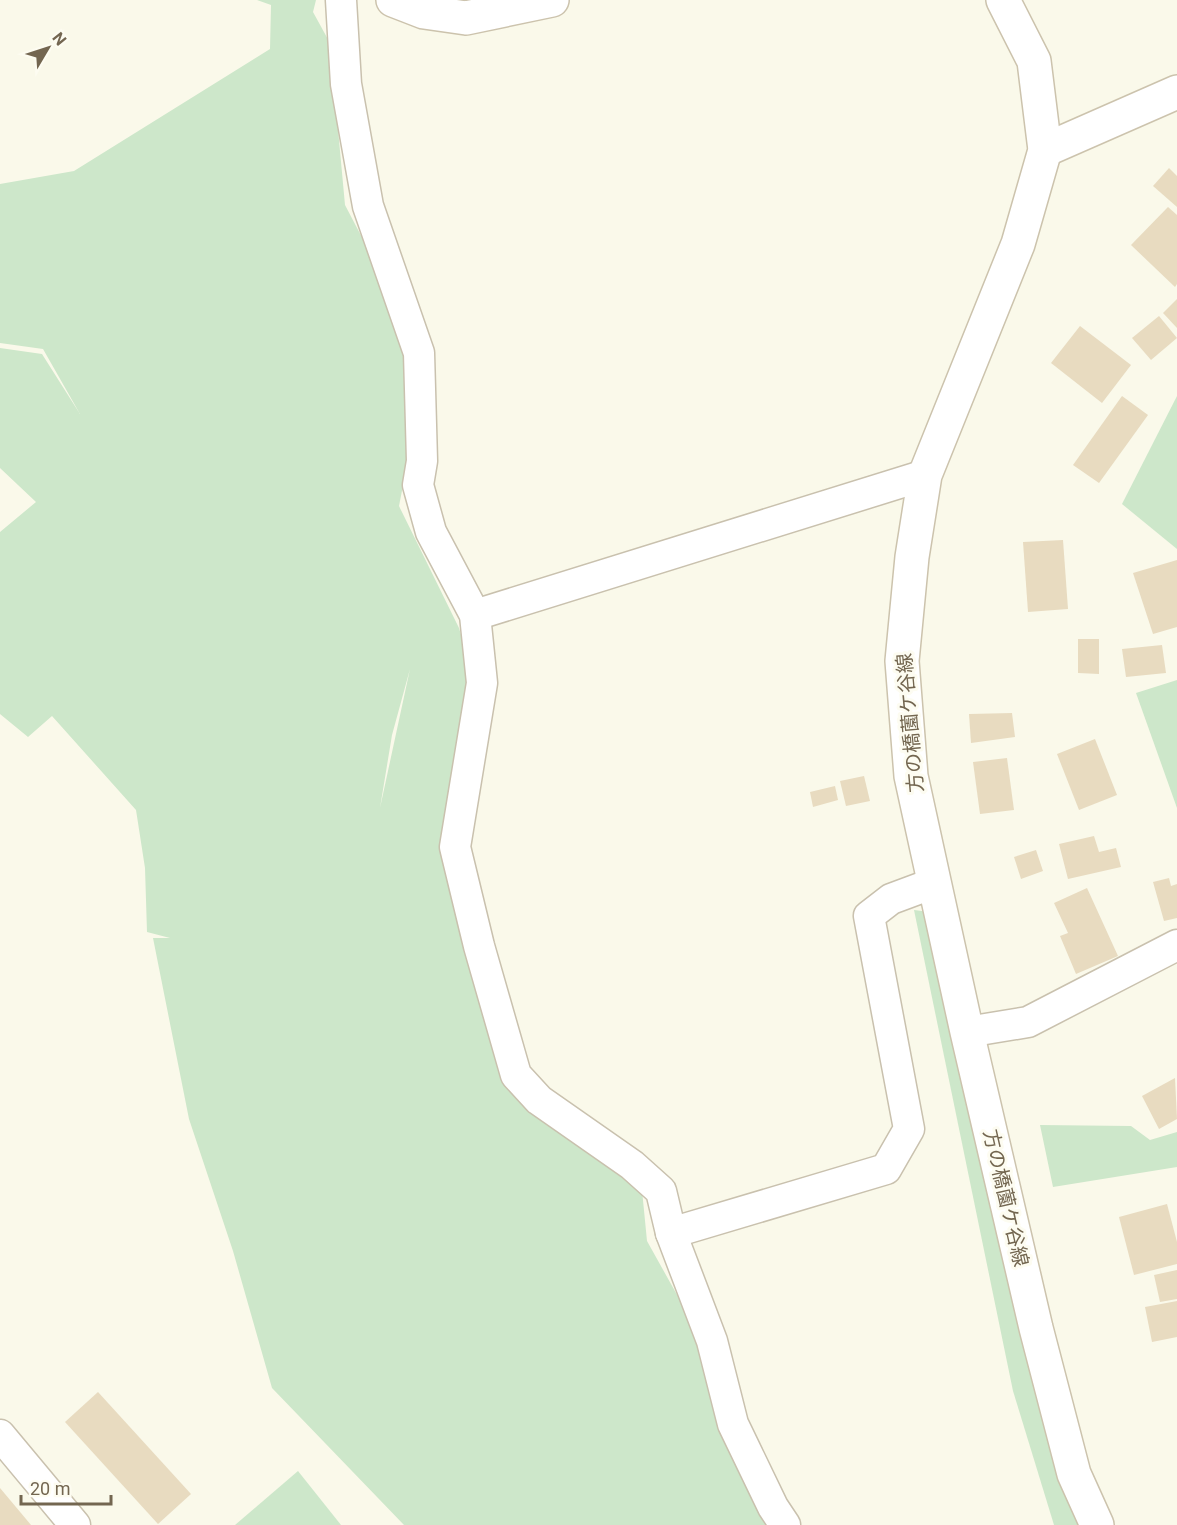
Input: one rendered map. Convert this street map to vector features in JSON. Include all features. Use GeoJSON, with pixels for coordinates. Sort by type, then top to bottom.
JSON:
{"type":"FeatureCollection","features":[{"type":"Feature","properties":{"kind":"main road"},"geometry":{"type":"LineString","coordinates":[[393,0],[424,12],[466,18],[552,0]]}},
{"type":"Feature","properties":{"kind":"main road","name":"方の橋薗ケ谷線"},"geometry":{"type":"LineString","coordinates":[[1003,0],[1034,61],[1045,150],[1018,244],[925,475],[912,557],[902,662],[911,776],[934,883],[1036,1328],[1074,1474],[1097,1525]]}},
{"type":"Feature","properties":{"kind":"main road"},"geometry":{"type":"LineString","coordinates":[[1045,150],[1177,92]]}},
{"type":"Feature","properties":{"kind":"street"},"geometry":{"type":"LineString","coordinates":[[342,0],[346,84],[368,206],[420,353],[422,461],[418,485],[430,532],[475,615],[482,683],[455,847],[479,945],[516,1075],[538,1100],[632,1165],[661,1191],[671,1233],[712,1341],[733,1424],[772,1507],[785,1525]]}},
{"type":"Feature","properties":{"kind":"street"},"geometry":{"type":"LineString","coordinates":[[475,615],[925,475]]}},
{"type":"Feature","properties":{"kind":"street"},"geometry":{"type":"LineString","coordinates":[[671,1233],[886,1169],[909,1129],[869,916],[891,899],[934,883]]}},
{"type":"Feature","properties":{"kind":"street"},"geometry":{"type":"LineString","coordinates":[[968,1032],[1028,1022],[1177,945]]}},
{"type":"Feature","properties":{"kind":"street"},"geometry":{"type":"LineString","coordinates":[[0,1435],[75,1525]]}},
{"type":"Feature","properties":{"kind":"green space"},"geometry":{"type":"Polygon","coordinates":[[[257,0],[316,0],[313,12],[330,43],[345,205],[378,268],[403,349],[415,424],[399,506],[459,628],[474,679],[456,816],[516,1075],[641,1180],[647,1241],[700,1336],[787,1525],[404,1525],[272,1388],[233,1251],[189,1119],[153,938],[170,938],[147,932],[145,868],[136,810],[52,716],[28,737],[0,714],[0,532],[36,502],[0,468],[0,348],[42,354],[80,414],[43,349],[0,343],[0,184],[74,171],[270,49],[271,5],[257,0]],[[410,669],[392,735],[380,808],[410,669]]]}},
{"type":"Feature","properties":{"kind":"green space"},"geometry":{"type":"Polygon","coordinates":[[[1177,396],[1177,549],[1122,504],[1177,396]]]}},
{"type":"Feature","properties":{"kind":"green space"},"geometry":{"type":"Polygon","coordinates":[[[1177,680],[1177,808],[1136,693],[1177,680]]]}},
{"type":"Feature","properties":{"kind":"green space"},"geometry":{"type":"Polygon","coordinates":[[[914,910],[930,912],[1091,1525],[1054,1525],[1013,1391],[914,910]]]}},
{"type":"Feature","properties":{"kind":"green space"},"geometry":{"type":"Polygon","coordinates":[[[1040,1125],[1131,1126],[1150,1140],[1177,1132],[1177,1167],[1053,1187],[1040,1125]]]}},
{"type":"Feature","properties":{"kind":"green space"},"geometry":{"type":"Polygon","coordinates":[[[298,1471],[341,1525],[235,1525],[298,1471]]]}},
{"type":"Feature","properties":{"kind":"building"},"geometry":{"type":"Polygon","coordinates":[[[1169,168],[1177,176],[1177,207],[1153,186],[1169,168]]]}},
{"type":"Feature","properties":{"kind":"building"},"geometry":{"type":"Polygon","coordinates":[[[1168,207],[1177,215],[1177,284],[1175,287],[1131,245],[1168,207]]]}},
{"type":"Feature","properties":{"kind":"building"},"geometry":{"type":"Polygon","coordinates":[[[1177,299],[1177,328],[1163,313],[1177,299]]]}},
{"type":"Feature","properties":{"kind":"building"},"geometry":{"type":"Polygon","coordinates":[[[1159,316],[1177,338],[1151,360],[1132,338],[1159,316]]]}},
{"type":"Feature","properties":{"kind":"building"},"geometry":{"type":"Polygon","coordinates":[[[1080,326],[1131,365],[1102,403],[1051,363],[1080,326]]]}},
{"type":"Feature","properties":{"kind":"building"},"geometry":{"type":"Polygon","coordinates":[[[1122,396],[1148,415],[1099,483],[1073,465],[1122,396]]]}},
{"type":"Feature","properties":{"kind":"building"},"geometry":{"type":"Polygon","coordinates":[[[1063,540],[1068,609],[1028,612],[1023,542],[1063,540]]]}},
{"type":"Feature","properties":{"kind":"building"},"geometry":{"type":"Polygon","coordinates":[[[1177,560],[1177,627],[1153,634],[1133,573],[1177,560]]]}},
{"type":"Feature","properties":{"kind":"building"},"geometry":{"type":"Polygon","coordinates":[[[1078,639],[1099,639],[1099,674],[1078,673],[1078,639]]]}},
{"type":"Feature","properties":{"kind":"building"},"geometry":{"type":"Polygon","coordinates":[[[1162,645],[1166,673],[1126,677],[1122,649],[1162,645]]]}},
{"type":"Feature","properties":{"kind":"building"},"geometry":{"type":"Polygon","coordinates":[[[1012,713],[1015,737],[971,743],[969,714],[1012,713]]]}},
{"type":"Feature","properties":{"kind":"building"},"geometry":{"type":"Polygon","coordinates":[[[1095,739],[1117,795],[1079,810],[1057,754],[1095,739]]]}},
{"type":"Feature","properties":{"kind":"building"},"geometry":{"type":"Polygon","coordinates":[[[1007,758],[1014,810],[980,814],[973,762],[1007,758]]]}},
{"type":"Feature","properties":{"kind":"building"},"geometry":{"type":"Polygon","coordinates":[[[864,776],[870,801],[846,806],[840,781],[864,776]]]}},
{"type":"Feature","properties":{"kind":"building"},"geometry":{"type":"Polygon","coordinates":[[[835,786],[838,800],[813,807],[810,792],[835,786]]]}},
{"type":"Feature","properties":{"kind":"building"},"geometry":{"type":"Polygon","coordinates":[[[1094,836],[1099,852],[1116,848],[1121,867],[1068,879],[1059,844],[1094,836]]]}},
{"type":"Feature","properties":{"kind":"building"},"geometry":{"type":"Polygon","coordinates":[[[1036,850],[1043,871],[1021,879],[1014,857],[1036,850]]]}},
{"type":"Feature","properties":{"kind":"building"},"geometry":{"type":"Polygon","coordinates":[[[1169,878],[1171,886],[1177,884],[1177,918],[1164,921],[1153,882],[1169,878]]]}},
{"type":"Feature","properties":{"kind":"building"},"geometry":{"type":"Polygon","coordinates":[[[1087,888],[1118,956],[1076,974],[1060,936],[1068,933],[1054,903],[1087,888]]]}},
{"type":"Feature","properties":{"kind":"building"},"geometry":{"type":"Polygon","coordinates":[[[1175,1078],[1177,1119],[1159,1129],[1142,1096],[1175,1078]]]}},
{"type":"Feature","properties":{"kind":"building"},"geometry":{"type":"Polygon","coordinates":[[[1167,1204],[1177,1242],[1177,1264],[1134,1275],[1119,1217],[1167,1204]]]}},
{"type":"Feature","properties":{"kind":"building"},"geometry":{"type":"Polygon","coordinates":[[[1177,1270],[1177,1299],[1160,1302],[1154,1275],[1177,1270]]]}},
{"type":"Feature","properties":{"kind":"building"},"geometry":{"type":"Polygon","coordinates":[[[1177,1301],[1177,1337],[1152,1342],[1145,1307],[1177,1301]]]}},
{"type":"Feature","properties":{"kind":"building"},"geometry":{"type":"Polygon","coordinates":[[[98,1392],[191,1494],[158,1524],[65,1422],[98,1392]]]}},
{"type":"Feature","properties":{"kind":"building"},"geometry":{"type":"Polygon","coordinates":[[[0,1488],[31,1525],[0,1525],[0,1488]]]}}]}
